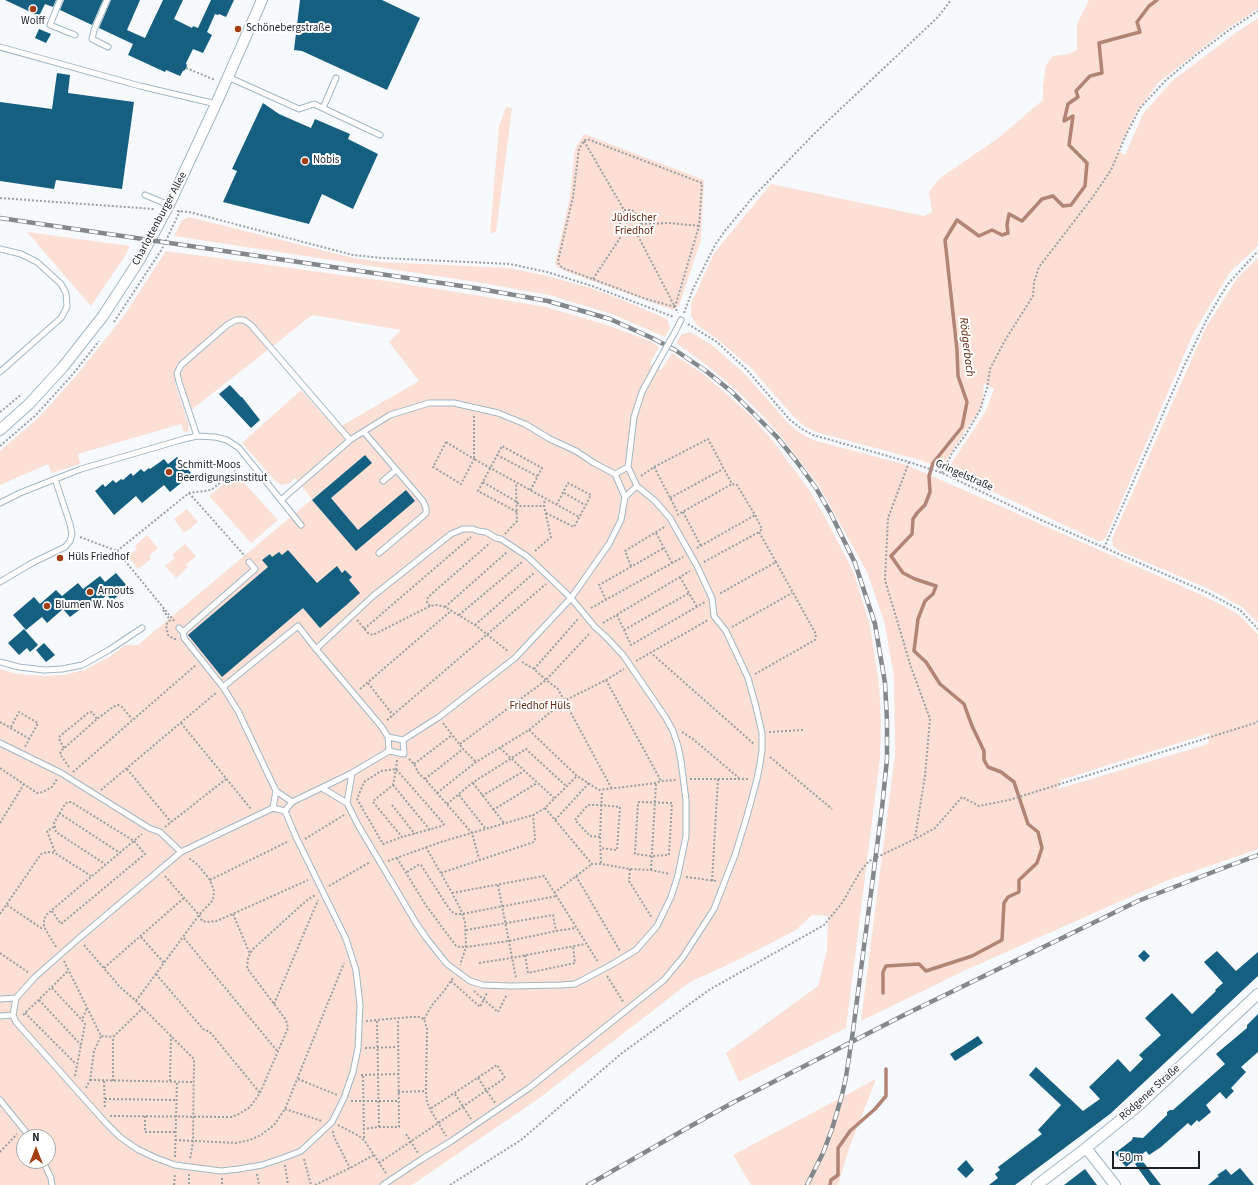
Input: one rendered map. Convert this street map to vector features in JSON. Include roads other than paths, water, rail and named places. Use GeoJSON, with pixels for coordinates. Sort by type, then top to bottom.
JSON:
{"type":"FeatureCollection","features":[{"type":"Feature","properties":{"kind":"street","name":"Charlottenburger Allee"},"geometry":{"type":"LineString","coordinates":[[0,430],[28,404],[63,367],[103,316],[140,259],[168,208],[227,81],[262,0]]}},
{"type":"Feature","properties":{"kind":"street","name":"Rödgener Straße"},"geometry":{"type":"LineString","coordinates":[[1037,1185],[1139,1105],[1258,994]]}},
{"type":"Feature","properties":{"kind":"street"},"geometry":{"type":"LineString","coordinates":[[1086,1148],[1115,1185]]}},
{"type":"Feature","properties":{"kind":"lane"},"geometry":{"type":"LineString","coordinates":[[60,0],[50,25],[75,35]]}},
{"type":"Feature","properties":{"kind":"lane"},"geometry":{"type":"LineString","coordinates":[[107,0],[94,30],[92,39],[108,47]]}},
{"type":"Feature","properties":{"kind":"lane"},"geometry":{"type":"LineString","coordinates":[[0,47],[140,86],[216,104]]}},
{"type":"Feature","properties":{"kind":"lane"},"geometry":{"type":"LineString","coordinates":[[323,108],[336,78]]}},
{"type":"Feature","properties":{"kind":"lane"},"geometry":{"type":"LineString","coordinates":[[227,81],[299,109],[314,104],[380,136]]}},
{"type":"Feature","properties":{"kind":"lane"},"geometry":{"type":"LineString","coordinates":[[145,196],[168,208]]}},
{"type":"Feature","properties":{"kind":"lane"},"geometry":{"type":"LineString","coordinates":[[0,249],[21,254],[37,262],[61,284],[66,293],[67,307],[61,318],[0,372]]}},
{"type":"Feature","properties":{"kind":"lane"},"geometry":{"type":"LineString","coordinates":[[197,436],[178,382],[177,373],[181,365],[227,325],[236,320],[244,320],[251,325],[350,440]]}},
{"type":"Feature","properties":{"kind":"lane"},"geometry":{"type":"LineString","coordinates":[[383,1185],[450,1142],[529,1088],[664,980],[683,957],[714,909],[742,836],[757,779],[762,750],[762,733],[748,678],[726,631],[714,616],[712,598],[690,552],[671,520],[655,501],[637,486],[628,467],[634,417],[642,392],[682,320]]}},
{"type":"Feature","properties":{"kind":"lane"},"geometry":{"type":"LineString","coordinates":[[281,500],[350,440],[390,415],[429,403],[454,403],[498,413],[525,424],[550,439],[576,450],[594,463],[614,474],[625,497],[621,520],[609,544],[571,598],[515,658],[439,717],[403,740],[388,737]]}},
{"type":"Feature","properties":{"kind":"lane"},"geometry":{"type":"LineString","coordinates":[[364,432],[423,501],[426,508],[426,512],[423,516],[379,553]]}},
{"type":"Feature","properties":{"kind":"lane"},"geometry":{"type":"LineString","coordinates":[[0,503],[20,493],[81,469],[197,436],[215,437],[226,440],[239,448],[301,525]]}},
{"type":"Feature","properties":{"kind":"lane"},"geometry":{"type":"LineString","coordinates":[[614,474],[628,467]]}},
{"type":"Feature","properties":{"kind":"lane"},"geometry":{"type":"LineString","coordinates":[[383,481],[396,470]]}},
{"type":"Feature","properties":{"kind":"lane"},"geometry":{"type":"LineString","coordinates":[[0,582],[32,563],[65,547],[70,541],[72,534],[66,510],[55,479]]}},
{"type":"Feature","properties":{"kind":"lane"},"geometry":{"type":"LineString","coordinates":[[625,497],[637,486]]}},
{"type":"Feature","properties":{"kind":"lane"},"geometry":{"type":"LineString","coordinates":[[316,649],[373,596],[451,534],[463,529],[473,529],[486,532],[528,557],[571,598],[595,627],[623,655],[666,718],[673,731],[680,754],[686,800],[686,836],[678,875],[671,897],[657,926],[636,950],[611,966],[575,984],[513,986],[483,985],[470,981],[447,964],[420,928],[350,812],[347,803],[352,773]]}},
{"type":"Feature","properties":{"kind":"lane"},"geometry":{"type":"LineString","coordinates":[[249,562],[255,569],[181,630],[184,638],[223,686],[238,711],[276,792],[292,802]]}},
{"type":"Feature","properties":{"kind":"lane"},"geometry":{"type":"LineString","coordinates":[[223,686],[298,626],[381,726],[388,737],[389,751]]}},
{"type":"Feature","properties":{"kind":"lane"},"geometry":{"type":"LineString","coordinates":[[0,662],[19,668],[44,670],[62,669],[82,665],[109,650],[142,628]]}},
{"type":"Feature","properties":{"kind":"lane"},"geometry":{"type":"LineString","coordinates":[[285,811],[292,802],[352,773],[389,751],[404,754],[403,740]]}},
{"type":"Feature","properties":{"kind":"lane"},"geometry":{"type":"LineString","coordinates":[[0,743],[61,773],[149,828],[160,832],[181,852]]}},
{"type":"Feature","properties":{"kind":"lane"},"geometry":{"type":"LineString","coordinates":[[322,788],[347,803]]}},
{"type":"Feature","properties":{"kind":"lane"},"geometry":{"type":"LineString","coordinates":[[273,808],[276,792]]}},
{"type":"Feature","properties":{"kind":"lane"},"geometry":{"type":"LineString","coordinates":[[273,808],[285,811],[346,939],[356,970],[360,1005],[358,1048],[352,1075],[332,1122],[301,1151],[256,1166],[240,1169],[221,1171],[175,1165],[138,1149],[120,1137],[105,1122],[16,1022],[13,1015],[16,998],[35,977],[60,954],[181,852],[255,815],[273,808]]}},
{"type":"Feature","properties":{"kind":"lane"},"geometry":{"type":"LineString","coordinates":[[0,998],[16,998]]}},
{"type":"Feature","properties":{"kind":"lane"},"geometry":{"type":"LineString","coordinates":[[0,1016],[13,1015]]}},
{"type":"Feature","properties":{"kind":"lane"},"geometry":{"type":"LineString","coordinates":[[0,1100],[24,1129]]}},
{"type":"Feature","properties":{"kind":"lane"},"geometry":{"type":"LineString","coordinates":[[47,1169],[51,1178],[52,1185]]}},
{"type":"Feature","properties":{"kind":"waterway","name":"Rödgerbach"},"geometry":{"type":"LineString","coordinates":[[883,993],[883,972],[886,966],[919,964],[926,971],[972,956],[1002,940],[1004,903],[1008,897],[1019,892],[1019,880],[1037,863],[1042,848],[1038,832],[1028,824],[1014,782],[1001,772],[988,767],[984,760],[984,751],[972,726],[964,704],[940,684],[926,662],[914,651],[918,619],[925,601],[933,594],[936,586],[903,573],[891,556],[912,534],[913,519],[925,505],[930,492],[929,476],[933,463],[962,427],[967,402],[958,376],[957,350],[945,240],[957,220],[979,236],[992,230],[1002,235],[1008,233],[1007,225],[1009,214],[1022,221],[1042,199],[1053,196],[1063,206],[1071,205],[1085,186],[1087,163],[1069,145],[1073,116],[1064,121],[1068,104],[1078,97],[1076,91],[1090,76],[1102,73],[1099,43],[1140,32],[1137,22],[1149,6],[1157,0]]}},
{"type":"Feature","properties":{"kind":"waterway","name":"Rödgerbach"},"geometry":{"type":"LineString","coordinates":[[830,1185],[831,1180],[838,1175],[838,1148],[850,1131],[875,1109],[886,1096],[886,1069]]}},
{"type":"Feature","properties":{"kind":"railway"},"geometry":{"type":"LineString","coordinates":[[0,218],[475,288],[548,301],[610,319],[675,350],[706,371],[732,392],[777,437],[816,488],[831,514],[855,563],[875,624],[885,683],[887,721],[887,759],[882,808],[846,1077],[832,1129],[823,1153],[807,1185]]}},
{"type":"Feature","properties":{"kind":"railway"},"geometry":{"type":"LineString","coordinates":[[588,1185],[734,1102],[906,1014],[1138,901],[1258,855]]}},
{"type":"Feature","properties":{"kind":"place","name":"Wolff"},"geometry":{"type":"Point","coordinates":[33,9]}},
{"type":"Feature","properties":{"kind":"place","name":"Schönebergstraße"},"geometry":{"type":"Point","coordinates":[238,29]}},
{"type":"Feature","properties":{"kind":"place","name":"Nobis"},"geometry":{"type":"Point","coordinates":[305,161]}},
{"type":"Feature","properties":{"kind":"place","name":"Schmitt-Moos Beerdigungsinstitut"},"geometry":{"type":"Point","coordinates":[169,472]}},
{"type":"Feature","properties":{"kind":"place","name":"Hüls Friedhof"},"geometry":{"type":"Point","coordinates":[60,558]}},
{"type":"Feature","properties":{"kind":"place","name":"Arnouts"},"geometry":{"type":"Point","coordinates":[90,592]}},
{"type":"Feature","properties":{"kind":"place","name":"Blumen W. Nos"},"geometry":{"type":"Point","coordinates":[47,606]}},
{"type":"Feature","properties":{"kind":"park label","name":"Jüdischer Friedhof"},"geometry":{"type":"Point","coordinates":[634,225]}},
{"type":"Feature","properties":{"kind":"park label","name":"Friedhof Hüls"},"geometry":{"type":"Point","coordinates":[540,707]}}]}
